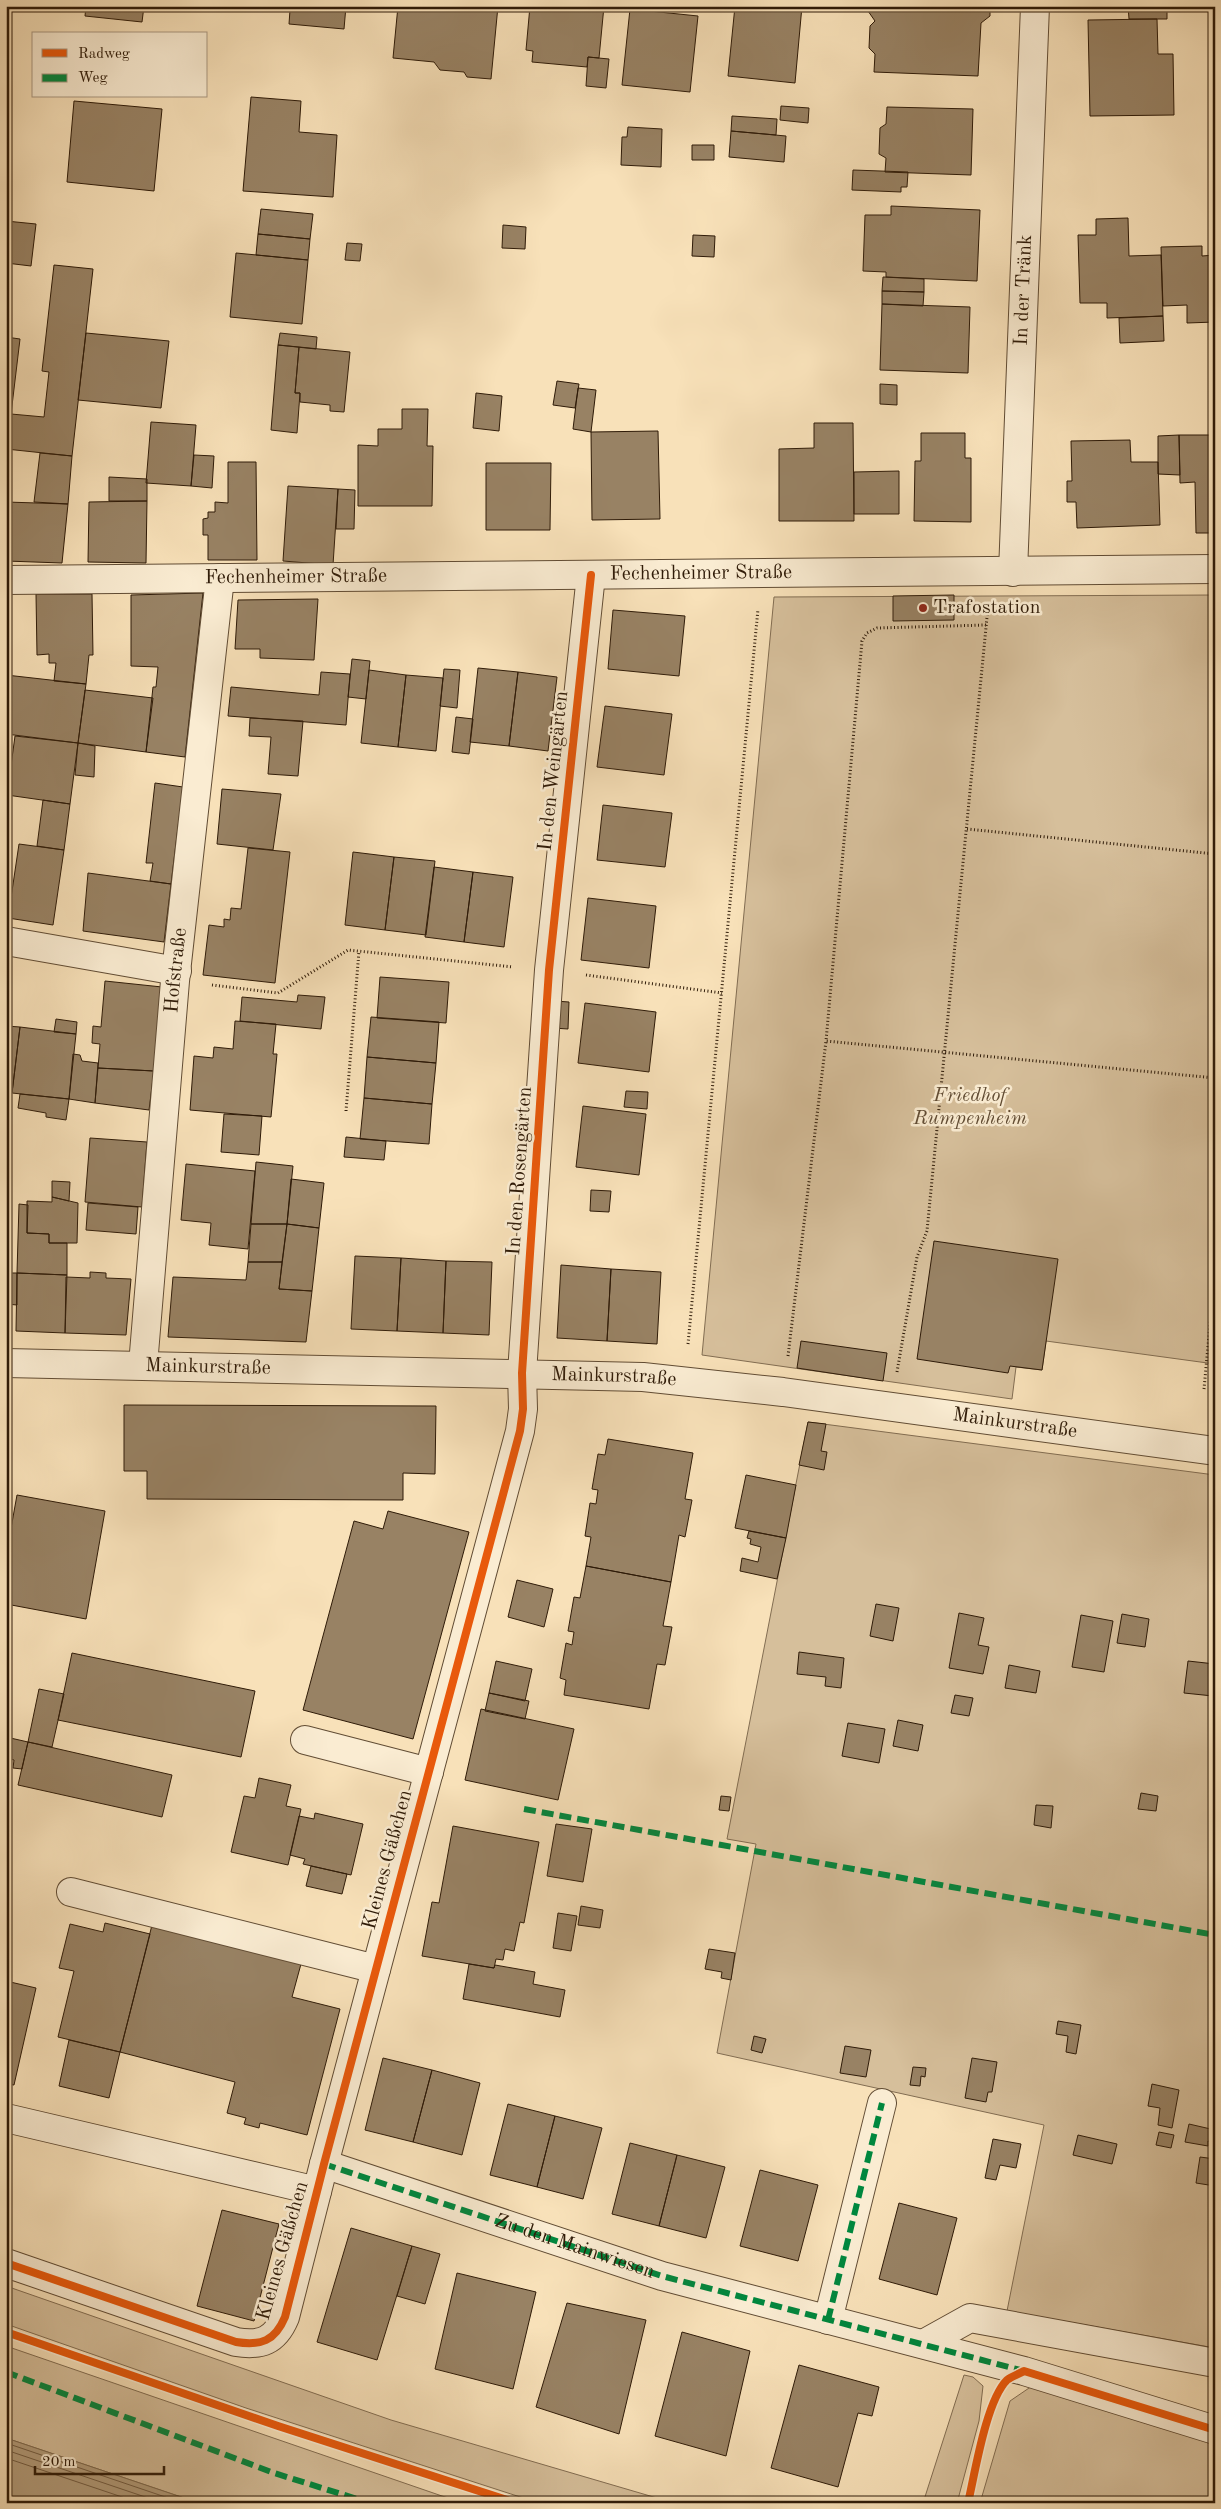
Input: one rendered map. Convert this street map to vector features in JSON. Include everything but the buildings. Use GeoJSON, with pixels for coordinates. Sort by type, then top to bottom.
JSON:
{"type":"FeatureCollection","features":[{"type":"Feature","properties":{"kind":"street","name":"In der Tränk"},"geometry":{"type":"LineString","coordinates":[[1002,572],[1036,6]]}},
{"type":"Feature","properties":{"kind":"street","name":"Fechenheimer Straße"},"geometry":{"type":"LineString","coordinates":[[6,580],[1215,569]]}},
{"type":"Feature","properties":{"kind":"street","name":"In den Weingärten"},"geometry":{"type":"LineString","coordinates":[[549,970],[591,575]]}},
{"type":"Feature","properties":{"kind":"street","name":"Hofstraße"},"geometry":{"type":"LineString","coordinates":[[143,1365],[176,976],[220,578]]}},
{"type":"Feature","properties":{"kind":"street"},"geometry":{"type":"LineString","coordinates":[[6,942],[176,976]]}},
{"type":"Feature","properties":{"kind":"street","name":"In den Rosengärten"},"geometry":{"type":"LineString","coordinates":[[522,1373],[549,970]]}},
{"type":"Feature","properties":{"kind":"street","name":"Mainkurstraße"},"geometry":{"type":"LineString","coordinates":[[6,1363],[643,1377],[783,1392],[1215,1451]]}},
{"type":"Feature","properties":{"kind":"street","name":"Kleines Gäßchen"},"geometry":{"type":"LineString","coordinates":[[6,2263],[220,2338],[247,2343],[258,2342],[272,2338],[280,2329],[285,2317],[324,2164],[520,1431],[523,1409],[522,1373]]}},
{"type":"Feature","properties":{"kind":"street"},"geometry":{"type":"LineString","coordinates":[[305,1740],[429,1772]]}},
{"type":"Feature","properties":{"kind":"street"},"geometry":{"type":"LineString","coordinates":[[71,1892],[376,1968]]}},
{"type":"Feature","properties":{"kind":"street"},"geometry":{"type":"LineString","coordinates":[[828,2320],[882,2103]]}},
{"type":"Feature","properties":{"kind":"street"},"geometry":{"type":"LineString","coordinates":[[6,2118],[317,2191]]}},
{"type":"Feature","properties":{"kind":"street","name":"Zu den Mainwiesen"},"geometry":{"type":"LineString","coordinates":[[324,2164],[662,2276],[828,2320],[925,2343],[1024,2371],[1215,2430]]}},
{"type":"Feature","properties":{"kind":"street"},"geometry":{"type":"LineString","coordinates":[[925,2343],[970,2318],[1215,2364]]}},
{"type":"Feature","properties":{"kind":"path"},"geometry":{"type":"LineString","coordinates":[[892,1407],[917,1257],[927,1231],[986,625],[1002,572]]}},
{"type":"Feature","properties":{"kind":"path"},"geometry":{"type":"LineString","coordinates":[[684,1382],[762,573]]}},
{"type":"Feature","properties":{"kind":"path"},"geometry":{"type":"LineString","coordinates":[[783,1392],[826,1041],[862,641],[867,633],[877,628],[986,625]]}},
{"type":"Feature","properties":{"kind":"path"},"geometry":{"type":"LineString","coordinates":[[967,829],[1215,854]]}},
{"type":"Feature","properties":{"kind":"path"},"geometry":{"type":"LineString","coordinates":[[176,976],[278,993],[348,950],[549,970],[722,993]]}},
{"type":"Feature","properties":{"kind":"path"},"geometry":{"type":"LineString","coordinates":[[346,1111],[360,951]]}},
{"type":"Feature","properties":{"kind":"path"},"geometry":{"type":"LineString","coordinates":[[826,1041],[1215,1078]]}},
{"type":"Feature","properties":{"kind":"path"},"geometry":{"type":"LineString","coordinates":[[1204,1389],[1215,1271]]}},
{"type":"Feature","properties":{"kind":"green space","name":"Friedhof Rumpenheim"},"geometry":{"type":"Polygon","coordinates":[[[1215,595],[1215,1364],[1046,1341],[1042,1370],[1016,1367],[1012,1399],[702,1355],[774,597],[1215,595]]]}},
{"type":"Feature","properties":{"kind":"green space"},"geometry":{"type":"Polygon","coordinates":[[[808,1422],[1215,1475],[1215,2348],[1007,2311],[1044,2125],[717,2053],[756,1844],[727,1839],[808,1422]]]}},
{"type":"Feature","properties":{"kind":"green space"},"geometry":{"type":"Polygon","coordinates":[[[6,2286],[391,2420],[674,2503],[539,2503],[246,2408],[6,2324],[6,2286]]]}},
{"type":"Feature","properties":{"kind":"green space"},"geometry":{"type":"Polygon","coordinates":[[[6,2346],[465,2503],[199,2503],[6,2438],[6,2346]]]}},
{"type":"Feature","properties":{"kind":"green space"},"geometry":{"type":"Polygon","coordinates":[[[964,2375],[973,2377],[983,2386],[979,2421],[957,2503],[923,2503],[964,2375]]]}},
{"type":"Feature","properties":{"kind":"green space"},"geometry":{"type":"Polygon","coordinates":[[[1032,2386],[1215,2444],[1215,2503],[980,2503],[1010,2401],[1032,2386]]]}},
{"type":"Feature","properties":{"kind":"water"},"geometry":{"type":"Polygon","coordinates":[[[6,2438],[199,2503],[6,2503],[6,2438]]]}},
{"type":"Feature","properties":{"kind":"marked path"},"geometry":{"type":"LineString","coordinates":[[524,1809],[1215,1935]]}},
{"type":"Feature","properties":{"kind":"marked path"},"geometry":{"type":"LineString","coordinates":[[828,2320],[882,2103]]}},
{"type":"Feature","properties":{"kind":"marked path"},"geometry":{"type":"LineString","coordinates":[[324,2164],[662,2276],[1024,2371]]}},
{"type":"Feature","properties":{"kind":"marked path"},"geometry":{"type":"LineString","coordinates":[[6,2372],[274,2473],[370,2503]]}},
{"type":"Feature","properties":{"kind":"cycle path"},"geometry":{"type":"LineString","coordinates":[[6,2263],[236,2342],[253,2343],[272,2337],[285,2317],[324,2164],[520,1431],[523,1409],[522,1373],[549,970],[591,575]]}},
{"type":"Feature","properties":{"kind":"cycle path"},"geometry":{"type":"LineString","coordinates":[[6,2332],[278,2426],[516,2503]]}},
{"type":"Feature","properties":{"kind":"cycle path"},"geometry":{"type":"LineString","coordinates":[[968,2503],[982,2438],[993,2404],[1007,2380],[1024,2371],[1215,2430]]}},
{"type":"Feature","properties":{"kind":"place","name":"Trafostation"},"geometry":{"type":"Point","coordinates":[923,608]}}]}
